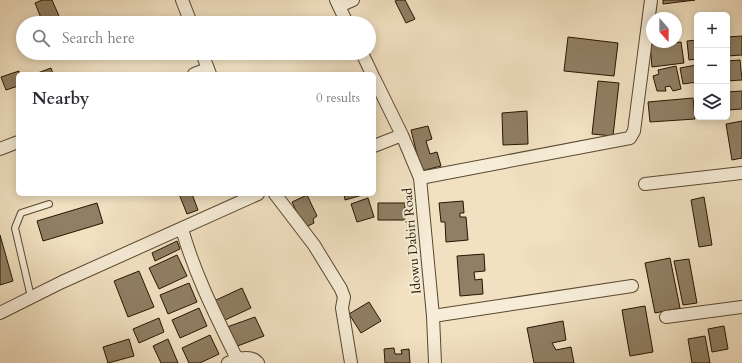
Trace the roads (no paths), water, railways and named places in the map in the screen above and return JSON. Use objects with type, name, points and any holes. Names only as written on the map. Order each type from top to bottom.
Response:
[{"type":"street","points":[[182,0],[188,16]]},
{"type":"street","points":[[344,16],[337,3],[353,0]]},
{"type":"street","points":[[420,178],[630,138],[634,131],[652,0]]},
{"type":"street","points":[[204,60],[208,71]]},
{"type":"street","points":[[365,60],[371,72]]},
{"type":"street","name":"Idowu Dabiri Road","points":[[376,82],[402,135],[420,178],[433,316],[435,363]]},
{"type":"street","points":[[376,145],[402,135]]},
{"type":"street","points":[[0,149],[16,143]]},
{"type":"street","points":[[644,184],[742,173]]},
{"type":"street","points":[[0,313],[62,282],[254,196]]},
{"type":"street","points":[[277,196],[314,245],[341,289],[344,297],[342,308],[351,363]]},
{"type":"street","points":[[182,229],[189,254],[233,361],[248,358],[256,360],[258,363]]},
{"type":"street","points":[[433,316],[632,286]]},
{"type":"street","points":[[666,317],[742,308]]},
{"type":"lane","points":[[32,297],[16,228],[21,213],[49,204]]}]
